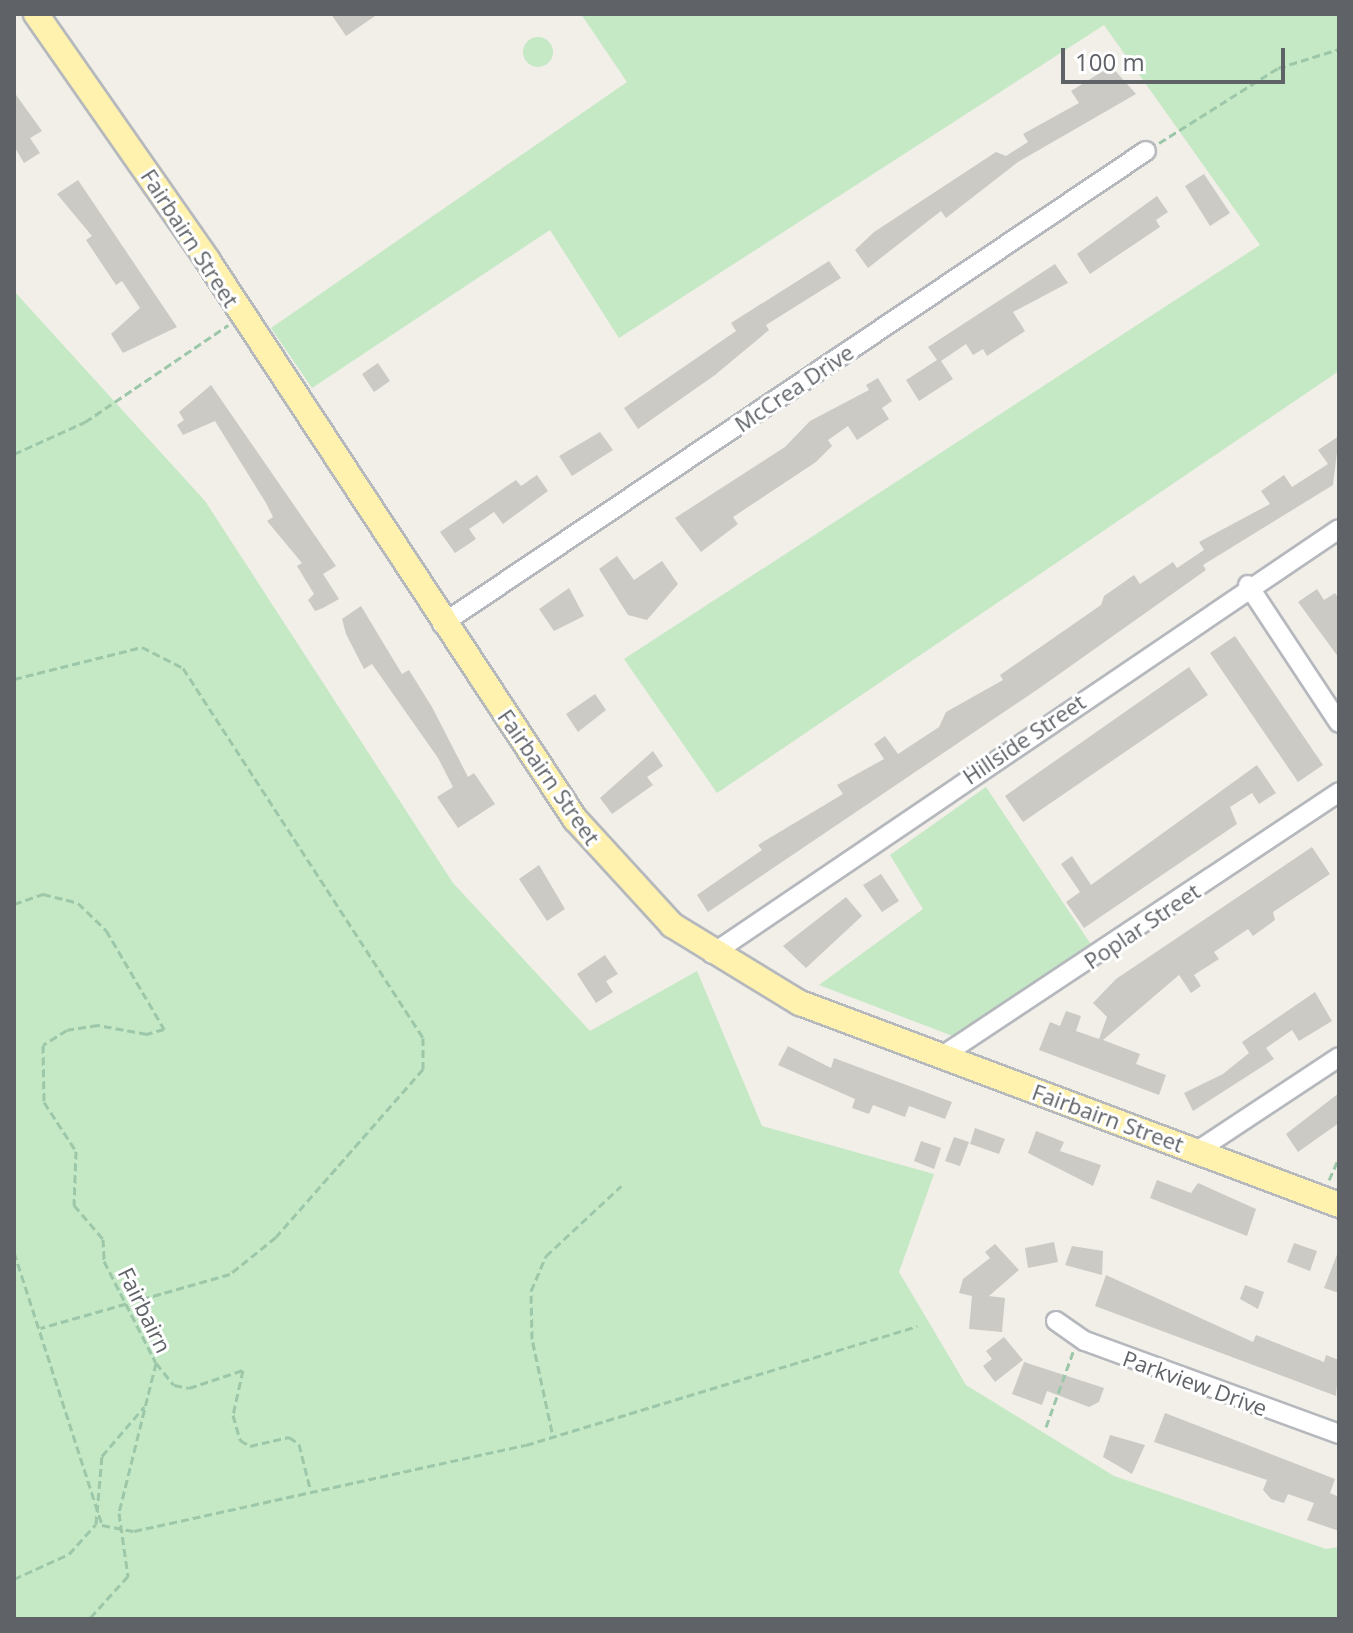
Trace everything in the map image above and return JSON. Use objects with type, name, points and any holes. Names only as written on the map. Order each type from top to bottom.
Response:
[{"type":"main road","name":"Fairbairn Street","points":[[36,14],[241,316],[442,624],[575,819],[627,881],[712,954],[800,1003],[1197,1151],[1336,1195]]},
{"type":"street","name":"McCrea Drive","points":[[442,624],[1146,151]]},
{"type":"street","name":"Hillside Street","points":[[712,954],[1248,585],[1339,529]]},
{"type":"street","points":[[1248,585],[1339,723]]},
{"type":"street","name":"Poplar Street","points":[[942,1056],[1339,792]]},
{"type":"street","points":[[1197,1151],[1339,1057]]},
{"type":"street","name":"Parkview Drive","points":[[1056,1321],[1078,1337],[1339,1434]]},
{"type":"path","points":[[1146,151],[1278,68],[1339,49]]},
{"type":"path","points":[[14,454],[85,422],[241,316]]},
{"type":"path","points":[[14,679],[142,647],[183,668],[423,1038],[423,1069],[276,1237],[230,1274],[41,1328]]},
{"type":"path","name":"Fairbairn","points":[[14,904],[43,894],[78,903],[106,930],[164,1029],[147,1034],[98,1025],[67,1030],[43,1045],[44,1102],[76,1151],[74,1205],[103,1239],[104,1261],[156,1363],[119,1513],[128,1576],[89,1619]]},
{"type":"path","points":[[1336,1195],[1339,1158]]},
{"type":"path","points":[[552,1434],[532,1339],[531,1291],[546,1256],[621,1186]]},
{"type":"path","points":[[14,1252],[100,1519],[123,1530],[552,1434],[917,1326]]},
{"type":"path","points":[[1046,1427],[1078,1337]]},
{"type":"path","points":[[156,1363],[174,1385],[189,1388],[243,1370],[233,1415],[240,1440],[250,1446],[289,1437],[299,1444],[310,1488]]},
{"type":"path","points":[[14,1579],[69,1554],[100,1519],[102,1456],[147,1403]]},
{"type":"green space","points":[[581,14],[1339,14],[1339,371],[717,793],[624,659],[1260,245],[1104,25],[619,338],[550,230],[312,388],[271,328],[627,82]]},
{"type":"green space","points":[[538,37],[544,38],[552,46],[552,58],[544,66],[538,67],[532,66],[524,58],[523,52],[524,46],[532,38]]},
{"type":"green space","points":[[14,291],[205,501],[453,883],[590,1031],[697,971],[762,1126],[934,1174],[899,1272],[966,1385],[1114,1476],[1326,1549],[1339,1547],[1339,1619],[14,1619]]},
{"type":"green space","points":[[986,787],[1092,946],[958,1038],[819,985],[923,909],[890,855]]},
{"type":"building","points":[[331,14],[378,14],[346,36]]},
{"type":"building","points":[[1111,66],[1136,94],[1018,162],[946,218],[941,211],[868,268],[855,250],[874,232],[996,152],[1006,156],[1028,142],[1023,134],[1079,103],[1071,91]]},
{"type":"building","points":[[14,92],[42,131],[30,138],[40,153],[24,163],[14,146]]},
{"type":"building","points":[[1204,174],[1230,213],[1210,226],[1185,186]]},
{"type":"building","points":[[78,180],[177,327],[123,353],[111,334],[140,308],[122,281],[116,285],[86,240],[92,236],[57,194]]},
{"type":"building","points":[[1157,196],[1168,212],[1156,220],[1160,227],[1090,274],[1077,254]]},
{"type":"building","points":[[829,261],[841,278],[766,325],[769,330],[715,375],[638,429],[624,408],[736,331],[731,323]]},
{"type":"building","points":[[1055,264],[1068,283],[1013,312],[1025,331],[987,356],[983,349],[973,355],[966,344],[941,361],[953,379],[919,401],[906,380],[937,360],[928,347]]},
{"type":"building","points":[[378,363],[390,381],[374,392],[362,374]]},
{"type":"building","points":[[878,378],[892,401],[882,408],[889,419],[857,440],[848,426],[828,440],[832,446],[816,462],[733,517],[738,524],[701,552],[675,518],[785,447],[810,421],[869,390],[866,385]]},
{"type":"building","points":[[211,385],[336,566],[323,574],[339,599],[323,608],[315,611],[308,600],[314,594],[297,566],[302,563],[267,521],[273,517],[266,503],[215,421],[183,435],[177,425],[184,420],[179,412]]},
{"type":"building","points":[[600,432],[613,450],[572,476],[559,456]]},
{"type":"building","points":[[1339,436],[1333,485],[1203,565],[1206,570],[1041,687],[708,912],[697,895],[762,850],[758,845],[843,794],[837,785],[884,759],[874,744],[885,736],[898,754],[939,727],[946,712],[1003,680],[1000,675],[1101,605],[1104,596],[1134,575],[1140,584],[1173,562],[1177,568],[1204,550],[1199,542],[1270,504],[1261,491],[1284,475],[1292,487],[1328,464],[1318,450]]},
{"type":"building","points":[[537,475],[548,491],[503,524],[494,512],[469,529],[476,539],[455,553],[440,532],[516,480],[521,486]]},
{"type":"building","points":[[617,556],[634,580],[662,561],[678,584],[647,620],[628,615],[599,569]]},
{"type":"building","points":[[569,588],[584,616],[554,631],[539,609]]},
{"type":"building","points":[[1317,589],[1324,600],[1335,593],[1339,599],[1339,658],[1298,602]]},
{"type":"building","points":[[361,606],[402,674],[409,670],[468,777],[474,773],[495,804],[458,828],[437,797],[453,787],[438,758],[372,664],[364,669],[346,634],[342,619]]},
{"type":"building","points":[[1235,636],[1323,765],[1298,782],[1210,653]]},
{"type":"building","points":[[1189,667],[1208,695],[1023,822],[1005,796]]},
{"type":"building","points":[[595,694],[606,710],[578,732],[566,714]]},
{"type":"building","points":[[653,751],[663,766],[647,777],[653,785],[612,814],[600,798]]},
{"type":"building","points":[[1257,765],[1276,793],[1259,804],[1252,793],[1230,807],[1237,824],[1084,928],[1066,902],[1080,892],[1061,864],[1072,856],[1091,885]]},
{"type":"building","points":[[1312,847],[1330,874],[1273,912],[1275,920],[1253,936],[1248,929],[1214,952],[1219,959],[1194,975],[1201,986],[1191,993],[1179,975],[1103,1040],[1140,1054],[1136,1064],[1166,1075],[1159,1095],[1039,1050],[1050,1022],[1060,1026],[1066,1011],[1081,1016],[1076,1031],[1099,1039],[1107,1017],[1093,1003],[1116,979]]},
{"type":"building","points":[[539,865],[565,909],[547,921],[519,879]]},
{"type":"building","points":[[881,874],[899,901],[882,912],[863,885]]},
{"type":"building","points":[[846,897],[862,916],[806,968],[783,946]]},
{"type":"building","points":[[605,955],[618,974],[606,981],[613,992],[596,1003],[577,974]]},
{"type":"building","points":[[1315,992],[1332,1021],[1299,1041],[1292,1030],[1266,1048],[1274,1059],[1193,1111],[1184,1093],[1223,1074],[1249,1053],[1242,1042]]},
{"type":"building","points":[[788,1046],[831,1068],[834,1058],[952,1102],[945,1119],[909,1106],[905,1117],[873,1105],[869,1114],[852,1108],[855,1099],[778,1065]]},
{"type":"building","points":[[1339,1093],[1339,1123],[1298,1152],[1286,1134]]},
{"type":"building","points":[[975,1128],[1005,1139],[999,1154],[970,1144]]},
{"type":"building","points":[[1036,1131],[1064,1142],[1060,1151],[1101,1165],[1093,1186],[1028,1153]]},
{"type":"building","points":[[954,1137],[969,1142],[960,1166],[945,1161]]},
{"type":"building","points":[[921,1141],[941,1148],[934,1169],[914,1161]]},
{"type":"building","points":[[1157,1180],[1191,1193],[1198,1183],[1256,1209],[1247,1236],[1150,1198]]},
{"type":"building","points":[[1054,1242],[1058,1262],[1028,1268],[1025,1248]]},
{"type":"building","points":[[1294,1243],[1317,1251],[1310,1271],[1287,1262]]},
{"type":"building","points":[[995,1244],[1019,1270],[989,1296],[1005,1298],[1002,1332],[969,1329],[972,1296],[959,1293],[963,1279],[990,1258],[985,1252]]},
{"type":"building","points":[[1072,1246],[1103,1251],[1102,1275],[1065,1265]]},
{"type":"building","points":[[1339,1252],[1339,1293],[1324,1288]]},
{"type":"building","points":[[1106,1275],[1253,1342],[1256,1335],[1324,1362],[1326,1355],[1339,1360],[1336,1396],[1095,1306]]},
{"type":"building","points":[[1245,1285],[1264,1292],[1258,1309],[1240,1299]]},
{"type":"building","points":[[1004,1337],[1023,1360],[995,1382],[983,1366],[992,1359],[986,1351]]},
{"type":"building","points":[[1024,1362],[1104,1388],[1099,1402],[1089,1407],[1047,1391],[1042,1405],[1012,1394]]},
{"type":"building","points":[[1165,1413],[1335,1479],[1330,1493],[1339,1497],[1339,1531],[1307,1520],[1314,1503],[1288,1494],[1284,1503],[1271,1499],[1263,1490],[1267,1480],[1154,1442]]},
{"type":"building","points":[[1110,1435],[1145,1445],[1132,1474],[1103,1457]]}]
